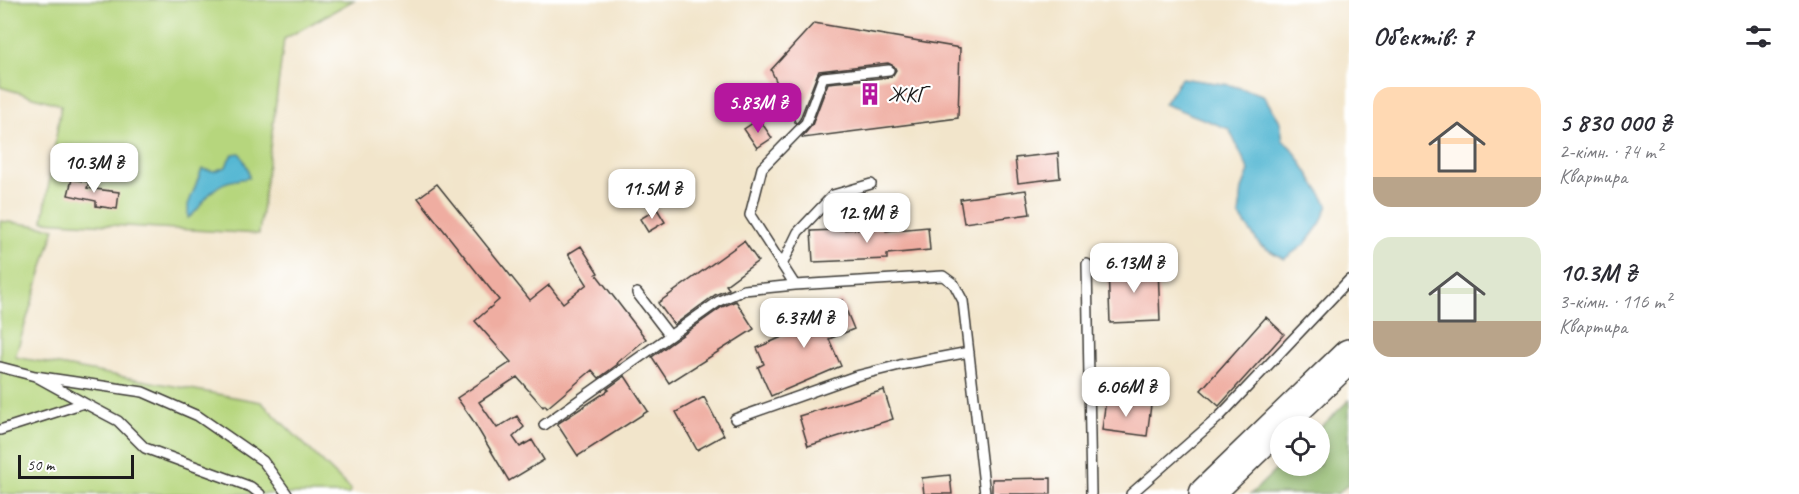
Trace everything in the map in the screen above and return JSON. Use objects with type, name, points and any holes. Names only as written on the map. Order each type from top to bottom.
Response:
[{"type":"highway","points":[[1206,494],[1349,356]]},
{"type":"lane","points":[[795,285],[750,215],[762,168],[806,123],[823,77],[889,70]]},
{"type":"lane","points":[[782,265],[798,232],[833,195],[871,184]]},
{"type":"lane","points":[[1087,264],[1091,494]]},
{"type":"lane","points":[[544,424],[719,301],[744,290],[943,276],[954,284],[963,301],[985,494]]},
{"type":"lane","points":[[1131,494],[1220,416],[1349,280]]},
{"type":"lane","points":[[636,293],[670,336]]},
{"type":"lane","points":[[735,419],[856,376],[969,352]]},
{"type":"lane","points":[[0,367],[35,376],[143,392],[198,416],[262,461],[287,494]]},
{"type":"lane","points":[[35,376],[118,421],[145,448],[251,486],[260,494]]},
{"type":"lane","points":[[0,430],[84,403]]},
{"type":"green space","points":[[0,0],[354,0],[284,39],[259,234],[43,221],[61,105],[0,87]]},
{"type":"green space","points":[[0,221],[55,228],[15,357],[261,402],[351,490],[349,494],[0,494]]},
{"type":"green space","points":[[1349,400],[1349,484],[1337,494],[1251,494],[1270,476],[1330,476],[1330,418]]},
{"type":"water","points":[[1181,78],[1230,85],[1263,95],[1280,121],[1283,140],[1294,151],[1328,205],[1320,224],[1305,244],[1284,259],[1260,245],[1239,215],[1242,189],[1249,171],[1229,129],[1164,104]]},
{"type":"water","points":[[240,153],[248,169],[249,178],[219,186],[188,218],[188,205],[202,169],[214,171],[226,167],[233,154]]},
{"type":"building","name":"ЖКГ","points":[[814,23],[960,48],[958,118],[803,138],[812,125],[828,83],[890,77],[896,70],[888,63],[819,71],[796,124],[771,70]]},
{"type":"building","points":[[759,119],[772,138],[757,148],[744,129]]},
{"type":"building","points":[[1058,153],[1060,178],[1018,183],[1015,158]]},
{"type":"building","points":[[72,179],[89,182],[87,188],[119,192],[117,209],[96,206],[96,201],[68,195]]},
{"type":"building","points":[[437,184],[530,300],[549,285],[563,303],[587,284],[568,254],[581,246],[598,273],[596,274],[646,339],[599,378],[592,370],[547,408],[545,405],[543,407],[517,377],[479,402],[497,428],[517,416],[524,427],[513,437],[520,447],[532,440],[544,460],[509,481],[457,398],[511,362],[475,321],[499,300],[418,198]]},
{"type":"building","points":[[1026,190],[1030,214],[964,223],[960,199]]},
{"type":"building","points":[[657,209],[665,222],[648,232],[640,219]]},
{"type":"building","points":[[928,227],[930,250],[887,254],[887,259],[813,262],[811,231],[886,228],[886,231]]},
{"type":"building","points":[[744,241],[758,261],[726,285],[729,289],[715,295],[674,325],[658,303]]},
{"type":"building","points":[[1158,266],[1160,321],[1110,323],[1108,268]]},
{"type":"building","points":[[842,300],[854,329],[829,339],[841,366],[771,396],[758,367],[764,364],[757,348],[793,332],[789,323]]},
{"type":"building","points":[[736,301],[754,329],[669,383],[652,357],[722,307]]},
{"type":"building","points":[[1266,317],[1284,334],[1219,406],[1201,390]]},
{"type":"building","points":[[625,376],[648,411],[578,456],[557,424],[609,390],[607,389]]},
{"type":"building","points":[[884,390],[893,419],[808,446],[799,416]]},
{"type":"building","points":[[704,397],[724,435],[697,450],[676,412]]},
{"type":"building","points":[[1106,399],[1151,405],[1147,436],[1102,430]]},
{"type":"building","points":[[950,475],[952,494],[924,494],[922,478]]},
{"type":"building","points":[[1051,478],[1051,494],[992,494],[992,479]]},
{"type":"place","name":"ЖКГ","points":[[870,94]]}]
